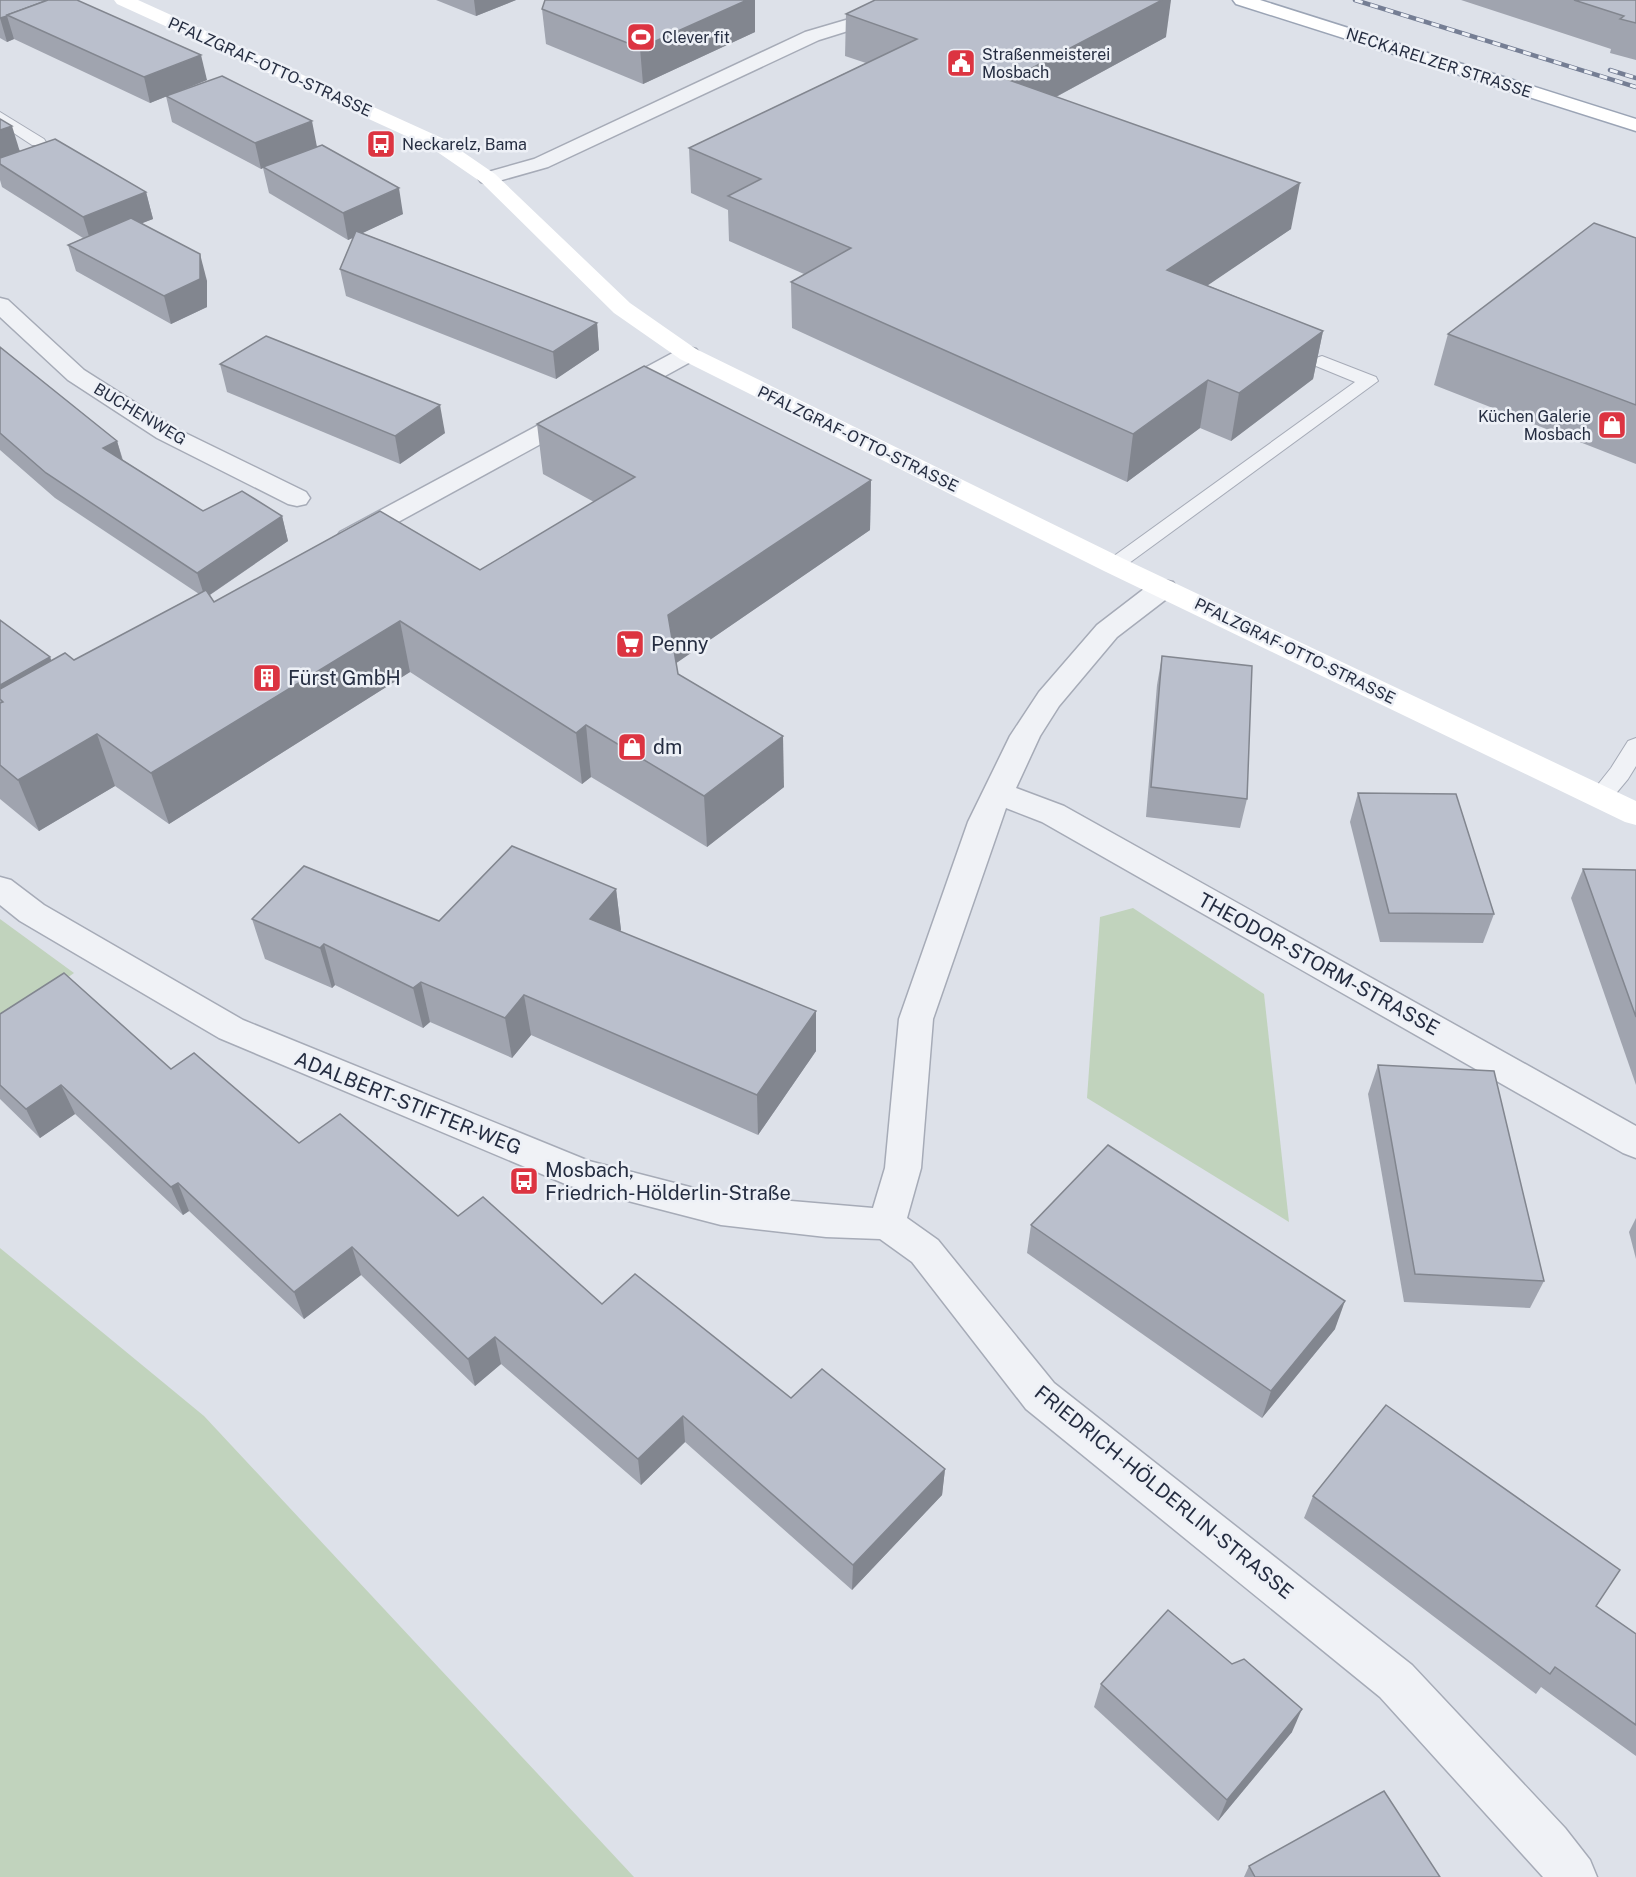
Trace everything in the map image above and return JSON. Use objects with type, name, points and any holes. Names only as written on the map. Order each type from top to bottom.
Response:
[{"type":"street","name":"PFALZGRAF-OTTO-STRASSE","points":[[123,0],[436,143],[488,178],[622,308],[688,354],[1114,565],[1636,814]]},
{"type":"street","name":"NECKARELZER STRASSE","points":[[1242,0],[1636,125]]},
{"type":"street","points":[[488,178],[541,163],[812,36],[903,8]]},
{"type":"street","name":"BUCHENWEG","points":[[0,305],[76,375],[166,433],[297,498]]},
{"type":"street","points":[[331,548],[688,354]]},
{"type":"street","points":[[887,1224],[903,1168],[916,1019],[984,822],[1025,736],[1049,699],[1107,631],[1163,588]]},
{"type":"street","name":"THEODOR-STORM-STRASSE","points":[[999,793],[1062,819],[1636,1143]]},
{"type":"street","name":"ADALBERT-STIFTER-WEG","points":[[0,888],[32,913],[231,1029],[583,1175],[722,1210],[826,1221],[887,1224]]},
{"type":"street","name":"FRIEDRICH-HÖLDERLIN-STRASSE","points":[[887,1224],[925,1251],[1040,1396],[1396,1681],[1548,1845],[1573,1877]]},
{"type":"lane","points":[[0,117],[38,142]]},
{"type":"lane","points":[[1114,565],[1369,381],[1322,362]]},
{"type":"lane","points":[[1600,797],[1620,773],[1636,746]]},
{"type":"green space","points":[[1133,908],[1264,994],[1289,1222],[1087,1098],[1100,917]]},
{"type":"green space","points":[[0,919],[74,973],[0,1026]]},
{"type":"green space","points":[[0,1248],[204,1416],[634,1877],[0,1877]]},
{"type":"building","points":[[0,0],[48,0],[0,18]]},
{"type":"building","points":[[48,0],[77,0],[201,55],[144,77],[7,15]]},
{"type":"building","points":[[545,0],[747,0],[640,48],[542,9]]},
{"type":"building","points":[[875,0],[1162,0],[1009,80],[1300,183],[1167,270],[1323,331],[1239,393],[1208,380],[1133,434],[791,282],[851,248],[728,196],[761,179],[689,148],[917,39],[846,14]]},
{"type":"building","points":[[1574,0],[1636,0],[1636,23],[1620,19],[1624,16]]},
{"type":"building","points":[[222,76],[312,121],[255,143],[166,96]]},
{"type":"building","points":[[0,119],[12,126],[0,130]]},
{"type":"building","points":[[55,139],[146,192],[83,217],[0,164],[0,158]]},
{"type":"building","points":[[322,145],[399,188],[343,213],[263,167]]},
{"type":"building","points":[[131,218],[200,254],[200,279],[164,296],[68,245]]},
{"type":"building","points":[[1594,223],[1636,238],[1636,405],[1448,334]]},
{"type":"building","points":[[356,231],[597,323],[553,352],[340,269]]},
{"type":"building","points":[[266,336],[440,405],[395,436],[220,364]]},
{"type":"building","points":[[0,347],[117,441],[103,448],[203,511],[242,491],[282,516],[197,573],[46,473],[0,433]]},
{"type":"building","points":[[644,366],[871,480],[668,615],[678,674],[783,736],[704,796],[586,725],[576,733],[400,621],[151,773],[97,734],[18,780],[0,765],[0,703],[3,702],[0,699],[0,689],[65,653],[74,660],[206,590],[214,602],[380,511],[480,570],[635,477],[537,424]]},
{"type":"building","points":[[0,620],[50,657],[0,685]]},
{"type":"building","points":[[1162,656],[1252,666],[1247,799],[1151,787]]},
{"type":"building","points":[[1358,793],[1456,794],[1494,914],[1389,913]]},
{"type":"building","points":[[512,846],[616,889],[590,919],[816,1011],[757,1095],[524,995],[505,1018],[421,982],[413,988],[324,944],[320,948],[252,919],[304,866],[439,921]]},
{"type":"building","points":[[1583,869],[1636,870],[1636,1017]]},
{"type":"building","points":[[64,973],[171,1069],[194,1053],[299,1143],[340,1114],[458,1216],[483,1197],[602,1304],[635,1274],[791,1398],[822,1369],[945,1469],[853,1565],[683,1416],[638,1459],[495,1337],[468,1359],[352,1247],[294,1292],[178,1183],[171,1187],[61,1085],[26,1109],[0,1085],[0,1014]]},
{"type":"building","points":[[1378,1065],[1494,1071],[1544,1281],[1415,1274]]},
{"type":"building","points":[[1108,1145],[1345,1301],[1271,1391],[1031,1225]]},
{"type":"building","points":[[1386,1405],[1620,1570],[1596,1606],[1636,1634],[1636,1725],[1555,1667],[1550,1674],[1313,1496]]},
{"type":"building","points":[[1168,1610],[1232,1664],[1244,1659],[1302,1709],[1227,1800],[1101,1684]]},
{"type":"building","points":[[1384,1791],[1440,1877],[1255,1877],[1249,1866]]},
{"type":"railway","points":[[1355,0],[1636,87]]},
{"type":"railway","points":[[1610,70],[1636,78]]},
{"type":"place","name":"Clever fit","points":[[641,37]]},
{"type":"place","name":"Straßenmeisterei Mosbach","points":[[961,63]]},
{"type":"place","name":"Neckarelz, Bama","points":[[381,144]]},
{"type":"place","name":"Küchen Galerie Mosbach","points":[[1612,425]]},
{"type":"place","name":"Penny","points":[[630,644]]},
{"type":"place","name":"Fürst GmbH","points":[[267,678]]},
{"type":"place","name":"dm","points":[[632,747]]},
{"type":"place","name":"Mosbach, Friedrich-Hölderlin-Straße","points":[[524,1181]]}]
